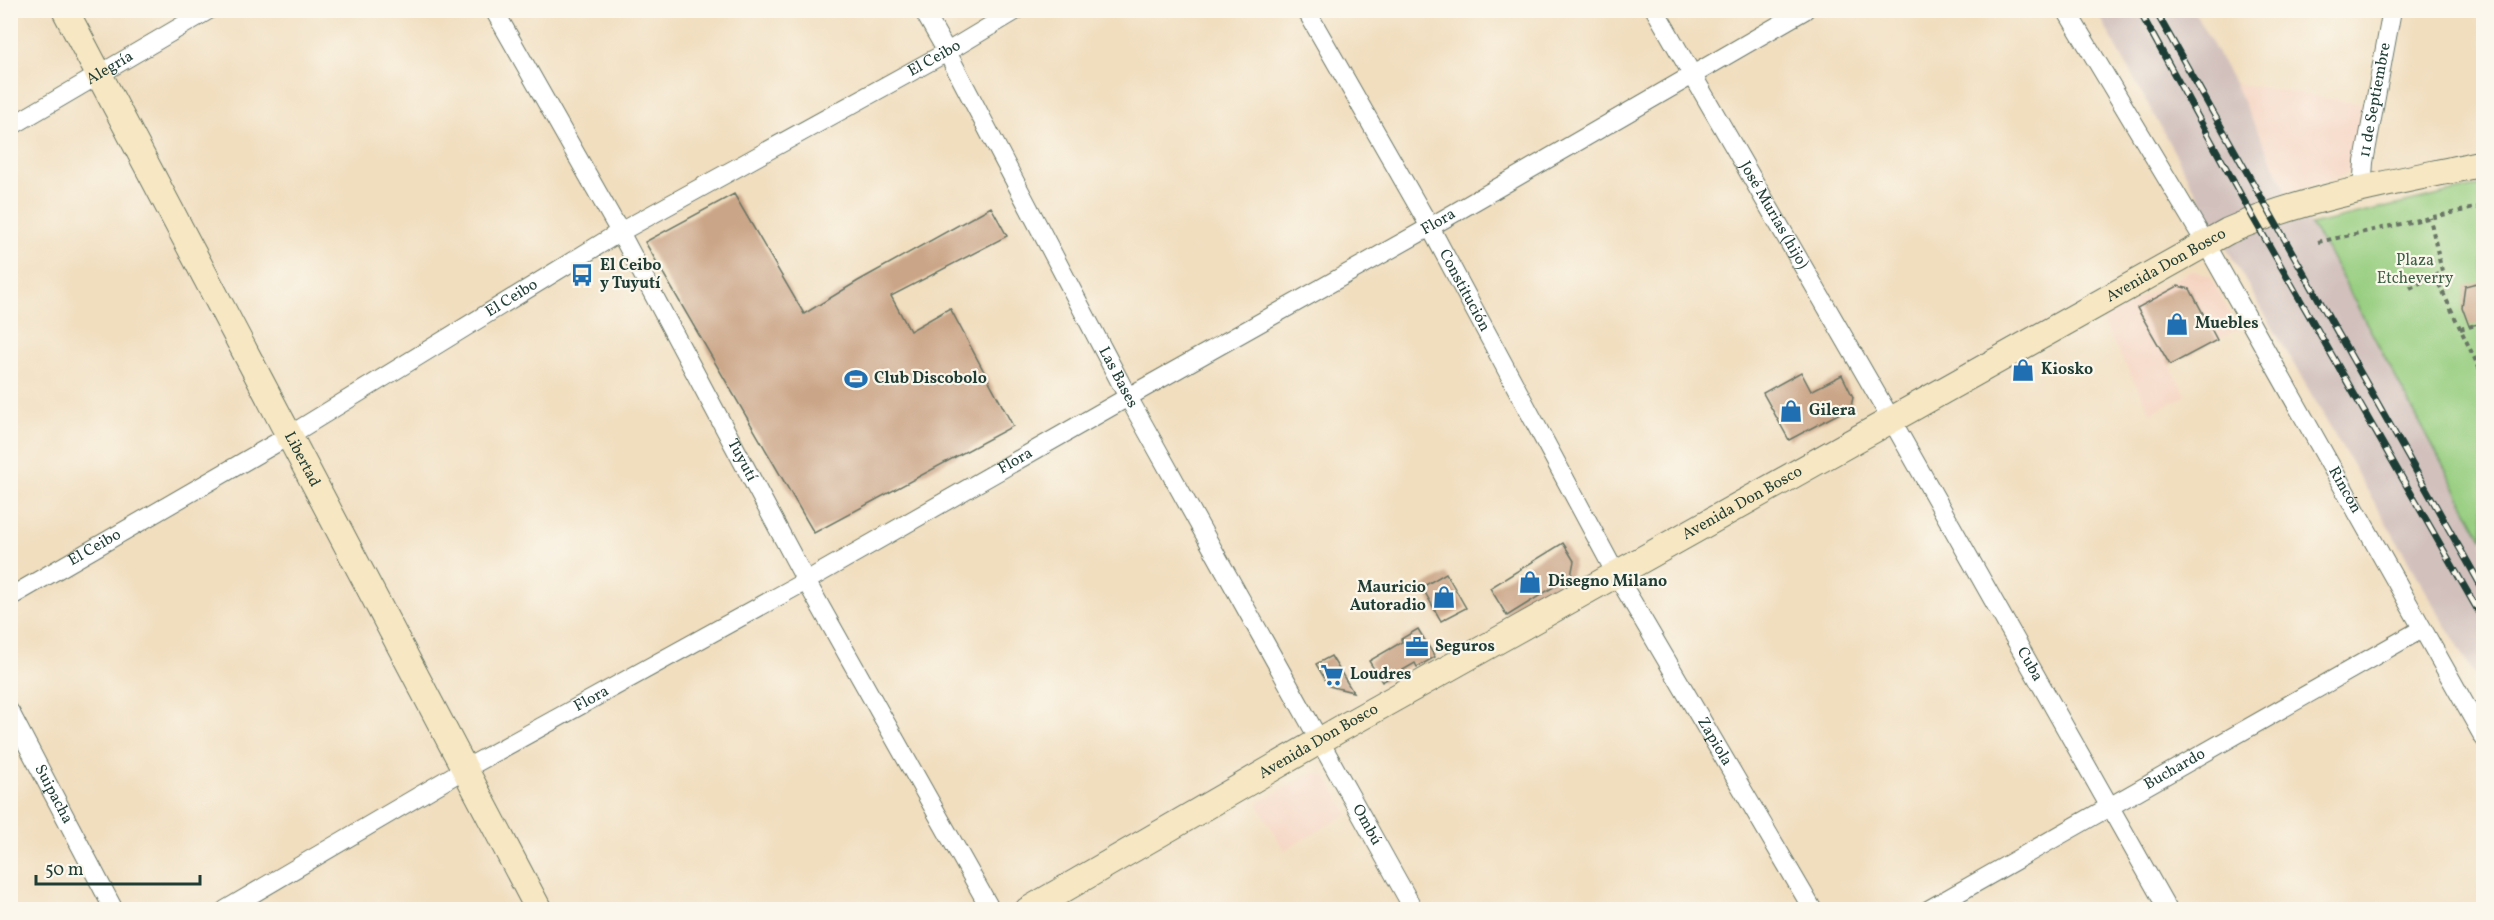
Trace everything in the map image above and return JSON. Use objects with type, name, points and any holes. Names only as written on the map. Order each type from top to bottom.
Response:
[{"type":"main road","name":"Libertad","points":[[64,10],[539,909]]},
{"type":"main road","name":"Avenida Don Bosco","points":[[1028,909],[1320,740],[2205,242],[2270,214],[2484,163]]},
{"type":"street","name":"Alegría","points":[[10,127],[209,10]]},
{"type":"street","name":"Tuyutí","points":[[494,10],[620,232],[806,581],[992,909]]},
{"type":"street","name":"Las Bases","points":[[923,10],[1128,397],[1320,740]]},
{"type":"street","name":"El Ceibo","points":[[10,597],[290,435],[620,232],[947,52],[1017,10]]},
{"type":"street","name":"Constitución","points":[[1306,10],[1430,227],[1616,574]]},
{"type":"street","name":"José Murias (hijo)","points":[[1655,10],[1891,419]]},
{"type":"street","name":"Flora","points":[[225,909],[464,770],[806,581],[1430,227],[1805,10]]},
{"type":"street","name":"Rincón","points":[[2066,10],[2205,242],[2484,738]]},
{"type":"street","name":"11 de Septiembre","points":[[2362,191],[2364,162],[2392,10]]},
{"type":"street","name":"Cuba","points":[[1891,419],[2168,909]]},
{"type":"street","name":"Zapiola","points":[[1616,574],[1813,909]]},
{"type":"street","name":"Buchardo","points":[[1928,909],[2422,629]]},
{"type":"street","name":"Suipacha","points":[[10,712],[114,909]]},
{"type":"street","name":"Ombú","points":[[1320,740],[1414,909]]},
{"type":"path","points":[[2318,242],[2484,206]]},
{"type":"path","points":[[2410,288],[2442,272],[2430,218]]},
{"type":"path","points":[[2435,276],[2481,367],[2484,378]]},
{"type":"path","points":[[2460,329],[2484,323]]},
{"type":"shaded area","points":[[2097,11],[2194,11],[2234,83],[2287,192],[2326,248],[2483,540],[2483,689],[2235,263]]},
{"type":"shaded area","points":[[2234,83],[2368,105],[2357,161],[2351,170],[2341,177],[2287,192]]},
{"type":"shaded area","points":[[2195,271],[2210,276],[2238,329],[2170,365],[2186,395],[2151,413],[2101,319],[2189,272]]},
{"type":"shaded area","points":[[1317,773],[1324,775],[1328,780],[1348,814],[1284,850],[1257,803]]},
{"type":"green space","name":"Plaza Etcheverry","points":[[2483,185],[2483,540],[2326,248],[2310,225]]},
{"type":"building","name":"Club Discobolo","points":[[734,194],[804,314],[858,281],[991,207],[1007,236],[891,296],[910,331],[950,308],[1013,426],[814,533],[645,242]]},
{"type":"building","points":[[2484,281],[2484,323],[2469,326],[2462,307],[2465,286]]},
{"type":"building","name":"Muebles","points":[[2178,286],[2190,289],[2217,340],[2170,365],[2137,308]]},
{"type":"building","points":[[1801,372],[1811,391],[1842,375],[1853,397],[1851,407],[1789,440],[1763,393]]},
{"type":"building","name":"Disegno Milano","points":[[1563,543],[1574,561],[1571,576],[1507,616],[1490,588]]},
{"type":"building","name":"Mauricio Autoradio","points":[[1446,573],[1466,608],[1441,621],[1422,587]]},
{"type":"building","points":[[1418,629],[1435,657],[1417,667],[1415,663],[1382,682],[1369,661],[1402,642],[1401,639]]},
{"type":"building","name":"Loudres","points":[[1331,656],[1353,692],[1329,686],[1316,664]]},
{"type":"railway","points":[[2139,10],[2254,219],[2484,621]]},
{"type":"railway","points":[[2155,10],[2484,591]]},
{"type":"place","name":"El Ceibo y Tuyutí","points":[[582,275]]},
{"type":"place","name":"Muebles","points":[[2177,324]]},
{"type":"place","name":"Kiosko","points":[[2023,370]]},
{"type":"place","name":"Club Discobolo","points":[[856,379]]},
{"type":"place","name":"Gilera","points":[[1791,411]]},
{"type":"place","name":"Disegno Milano","points":[[1530,582]]},
{"type":"place","name":"Mauricio Autoradio","points":[[1444,597]]},
{"type":"place","name":"Seguros","points":[[1417,647]]},
{"type":"place","name":"Loudres","points":[[1332,675]]}]
